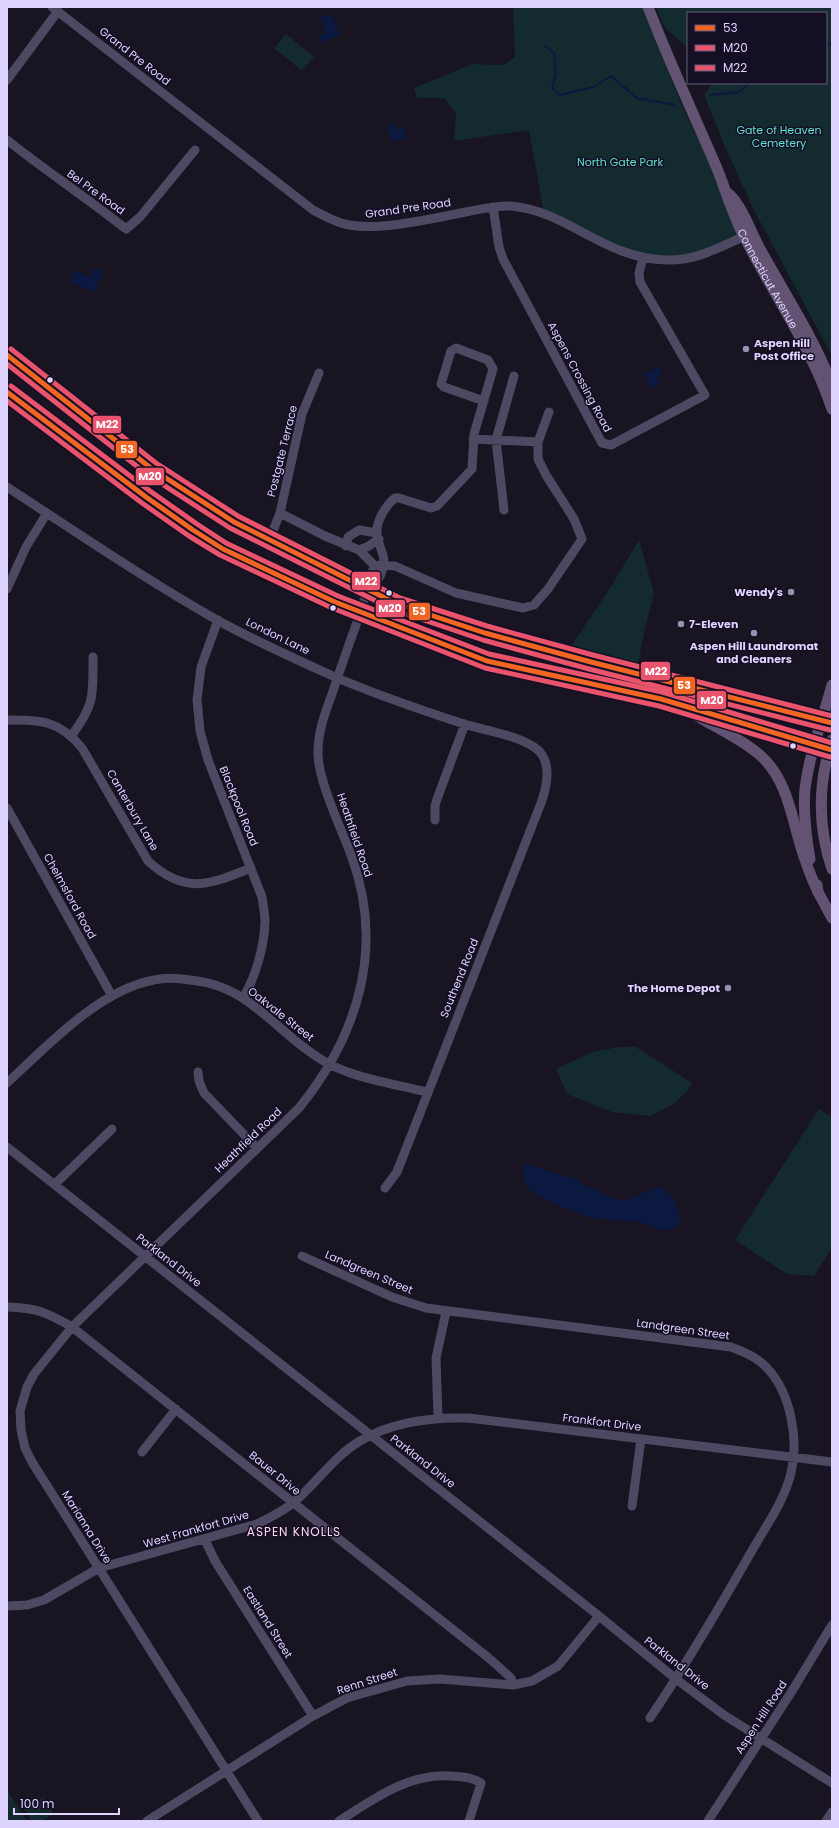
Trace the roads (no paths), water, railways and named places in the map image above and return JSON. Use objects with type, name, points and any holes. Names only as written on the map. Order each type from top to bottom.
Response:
[{"type":"main road","name":"Connecticut Avenue","points":[[648,7],[674,72],[726,191],[731,210],[810,336],[832,385]]},
{"type":"main road","name":"Connecticut Avenue","points":[[748,235],[815,368],[832,409]]},
{"type":"main road","points":[[7,355],[152,469],[234,522],[269,541],[397,604],[485,633],[599,664],[827,722]]},
{"type":"main road","points":[[7,392],[146,497],[223,549],[360,613],[487,660],[676,704],[815,745],[831,746],[822,781],[820,802],[821,824],[832,868]]},
{"type":"main road","points":[[818,892],[808,842],[805,802],[808,775],[815,745],[827,722],[832,685]]},
{"type":"main road","points":[[676,704],[745,745],[761,756],[775,772],[783,789],[808,869],[832,918]]},
{"type":"street","points":[[7,80],[55,9]]},
{"type":"street","name":"Grand Pre Road","points":[[55,9],[313,210],[333,221],[366,227],[493,207],[510,206],[538,212],[611,248],[643,258],[668,260],[700,256],[748,235]]},
{"type":"street","name":"Bel Pre Road","points":[[7,140],[49,173],[89,199],[126,229],[140,217],[195,150]]},
{"type":"street","name":"Aspens Crossing Road","points":[[493,207],[499,247],[503,259],[602,442],[606,445],[611,445],[705,394],[640,282],[639,273],[643,258]]},
{"type":"street","points":[[484,401],[444,387],[440,384],[451,351],[456,348],[488,360],[492,365],[490,381],[473,439],[472,469],[445,499],[436,506],[431,508],[395,498],[390,502],[378,525],[378,536],[386,564],[376,585],[368,590],[367,581],[375,566],[386,564],[395,566],[446,589],[479,600],[523,608],[534,605],[555,580],[582,539],[574,519],[546,475],[538,459],[538,442],[549,412]]},
{"type":"street","name":"Postgate Terrace","points":[[269,541],[280,513],[298,429],[319,373]]},
{"type":"street","points":[[504,510],[496,440],[514,376]]},
{"type":"street","points":[[473,439],[538,442]]},
{"type":"street","name":"London Lane","points":[[7,487],[151,580],[218,620],[275,650],[337,678],[465,724],[524,741],[539,751],[545,761],[547,773]]},
{"type":"street","points":[[7,589],[26,547],[47,513]]},
{"type":"street","name":"Postgate Terrace","points":[[280,513],[346,546],[359,550],[375,566]]},
{"type":"street","points":[[346,546],[348,537],[359,530],[378,536]]},
{"type":"street","points":[[359,550],[367,547],[378,536]]},
{"type":"street","name":"Heathfield Road","points":[[145,1256],[299,1108],[318,1084],[330,1065],[348,1029],[360,987],[366,941],[364,904],[354,863],[320,772],[317,753],[319,731],[368,590]]},
{"type":"street","name":"Blackpool Road","points":[[218,620],[201,667],[197,700],[200,731],[208,760],[262,897],[265,920],[263,942],[251,985],[243,998]]},
{"type":"street","points":[[72,735],[85,717],[91,704],[93,689],[93,657]]},
{"type":"street","name":"Canterbury Lane","points":[[7,720],[39,720],[58,726],[72,735],[82,748],[148,861],[161,873],[185,883],[210,883],[251,868]]},
{"type":"street","points":[[435,820],[437,799],[465,724]]},
{"type":"street","name":"Southend Road","points":[[385,1188],[397,1172],[541,803],[545,791],[547,773]]},
{"type":"street","name":"Chelmsford Road","points":[[7,808],[112,996]]},
{"type":"street","name":"Oakvale Street","points":[[7,1083],[58,1036],[112,996],[143,982],[173,978],[205,982],[219,986],[243,998],[314,1056],[330,1065],[347,1072],[427,1092]]},
{"type":"street","points":[[198,1072],[199,1081],[204,1093],[257,1148]]},
{"type":"street","points":[[55,1184],[112,1129]]},
{"type":"street","name":"Parkland Drive","points":[[7,1147],[599,1616],[676,1679],[724,1715],[832,1783]]},
{"type":"street","name":"Marianna Drive","points":[[145,1256],[72,1327],[34,1374],[26,1388],[20,1411],[21,1430],[25,1448],[32,1462],[258,1821]]},
{"type":"street","name":"Landgreen Street","points":[[302,1256],[392,1297],[426,1308],[446,1312],[714,1344],[731,1347],[750,1354],[767,1367],[781,1386],[790,1413],[794,1456],[791,1475],[779,1503],[676,1679],[650,1718]]},
{"type":"street","name":"Bauer Drive","points":[[7,1307],[31,1308],[47,1312],[72,1327],[490,1659],[512,1678],[513,1685]]},
{"type":"street","points":[[438,1417],[436,1358],[446,1312]]},
{"type":"street","points":[[142,1452],[176,1409]]},
{"type":"street","name":"Frankfort Drive","points":[[371,1436],[409,1421],[438,1417],[468,1418],[794,1456],[832,1462]]},
{"type":"street","name":"West Frankfort Drive","points":[[7,1606],[27,1605],[44,1600],[99,1568],[205,1540],[256,1524],[293,1503],[345,1453],[360,1441],[371,1436]]},
{"type":"street","points":[[632,1506],[641,1438]]},
{"type":"street","name":"Eastland Street","points":[[205,1540],[215,1561],[313,1716]]},
{"type":"street","name":"Renn Street","points":[[147,1821],[313,1716],[347,1698],[407,1681],[440,1679],[513,1685],[532,1681],[558,1666],[599,1616]]},
{"type":"street","name":"Aspen Hill Road","points":[[708,1821],[832,1625]]},
{"type":"street","points":[[339,1821],[382,1794],[415,1779],[441,1775],[471,1778],[481,1783],[469,1821]]},
{"type":"street","points":[[826,1821],[832,1812]]},
{"type":"water","points":[[331,14],[340,35],[322,43],[319,36],[326,33],[320,18]]},
{"type":"water","points":[[394,123],[395,130],[405,128],[406,139],[391,141],[387,125]]},
{"type":"water","points":[[94,268],[104,272],[94,292],[69,281],[75,270],[89,277]]},
{"type":"water","points":[[659,367],[662,373],[656,378],[661,384],[652,388],[644,374]]},
{"type":"water","points":[[524,1163],[571,1178],[578,1178],[582,1185],[613,1198],[623,1200],[633,1198],[652,1189],[662,1187],[675,1202],[678,1210],[679,1223],[675,1228],[665,1230],[631,1221],[594,1218],[575,1212],[546,1200],[531,1191],[525,1184]]},
{"type":"waterway","points":[[827,45],[832,44]]},
{"type":"waterway","points":[[545,46],[554,53],[556,74],[552,88],[560,95],[594,87],[611,76],[637,98],[674,105]]},
{"type":"waterway","points":[[710,95],[738,92],[749,84]]},
{"type":"place","name":"Aspen Hill Post Office","points":[[746,349]]},
{"type":"place","name":"Wendy's","points":[[791,592]]},
{"type":"place","name":"7-Eleven","points":[[681,624]]},
{"type":"place","name":"Aspen Hill Laundromat and Cleaners","points":[[754,633]]},
{"type":"place","name":"The Home Depot","points":[[728,988]]},
{"type":"district","name":"ASPEN KNOLLS","points":[[294,1532]]},
{"type":"park label","name":"Gate of Heaven Cemetery","points":[[779,136]]},
{"type":"park label","name":"North Gate Park","points":[[620,162]]}]
